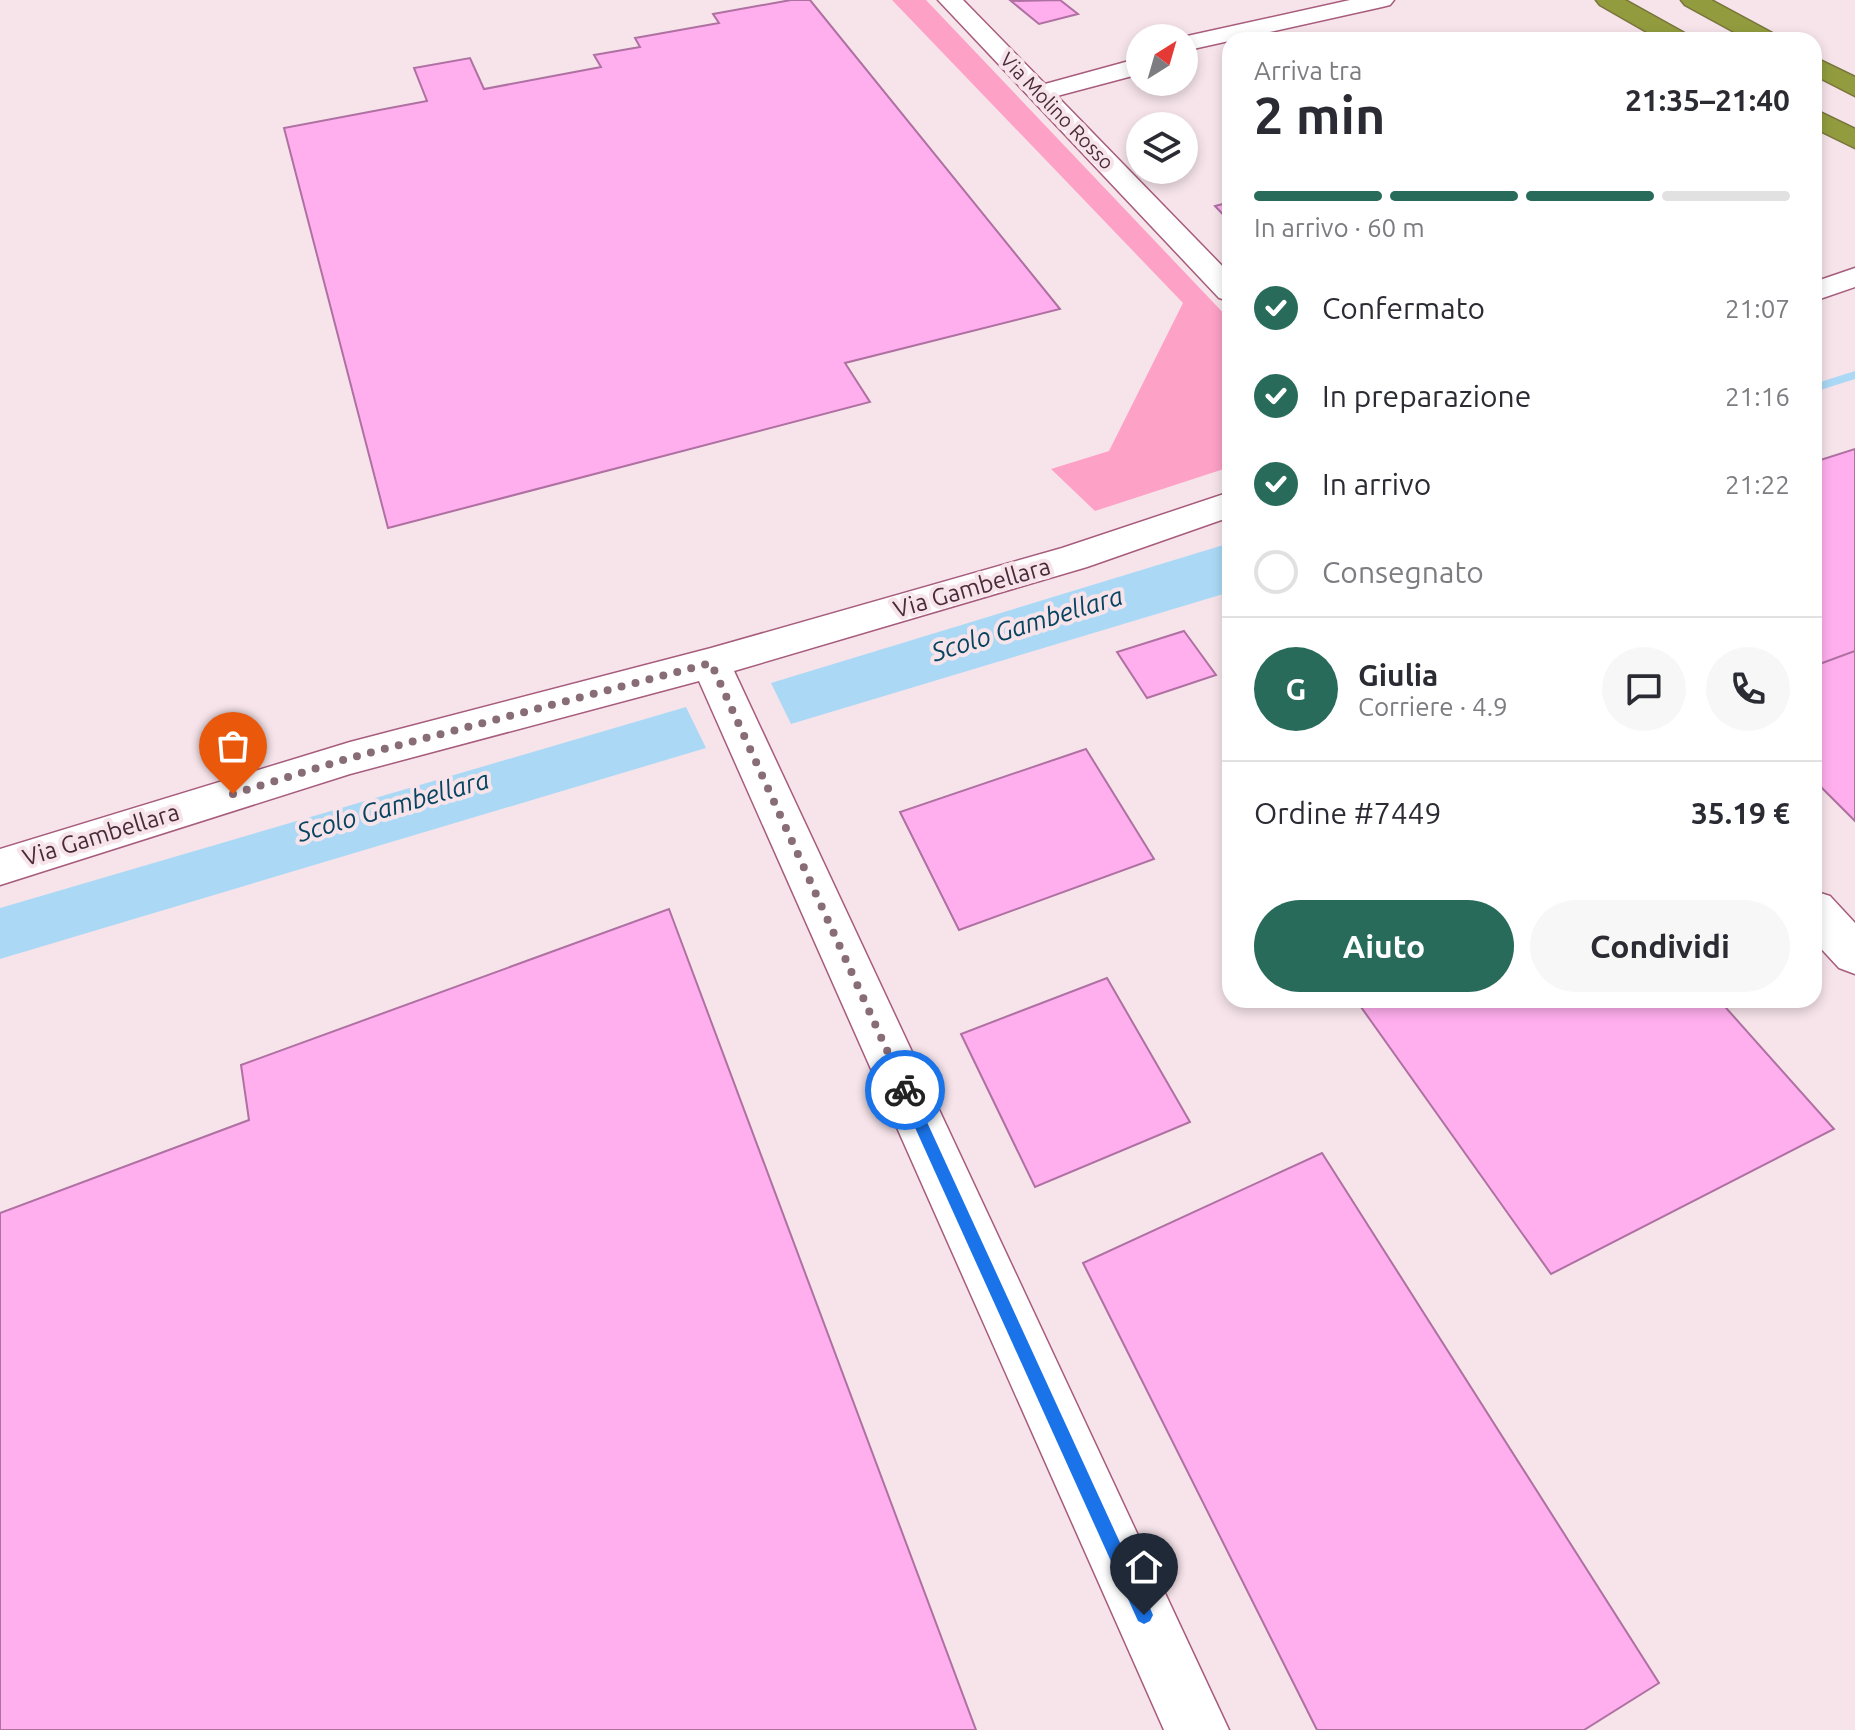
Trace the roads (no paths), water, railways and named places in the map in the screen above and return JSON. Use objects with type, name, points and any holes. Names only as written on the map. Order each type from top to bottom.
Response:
[{"type":"highway","points":[[1608,0],[1665,32]]},
{"type":"highway","points":[[1693,0],[1752,32]]},
{"type":"highway","points":[[1822,69],[1855,88]]},
{"type":"highway","points":[[1822,121],[1855,140]]},
{"type":"street","name":"Via Molino Rosso","points":[[950,0],[1222,284]]},
{"type":"street","points":[[1238,32],[1382,0]]},
{"type":"street","points":[[1198,41],[1222,36]]},
{"type":"street","points":[[1040,93],[1126,70]]},
{"type":"street","points":[[1822,289],[1855,277]]},
{"type":"street","name":"Via Gambellara","points":[[0,867],[350,758],[711,663],[1074,558],[1222,507]]},
{"type":"street","points":[[711,663],[1197,1730]]},
{"type":"street","points":[[1822,919],[1855,954]]},
{"type":"water","points":[[1222,545],[1222,594],[791,724],[771,683]]},
{"type":"water","points":[[686,707],[706,748],[0,959],[0,908]]},
{"type":"waterway","name":"Scolo Gambellara","points":[[1822,385],[1855,375]]}]
